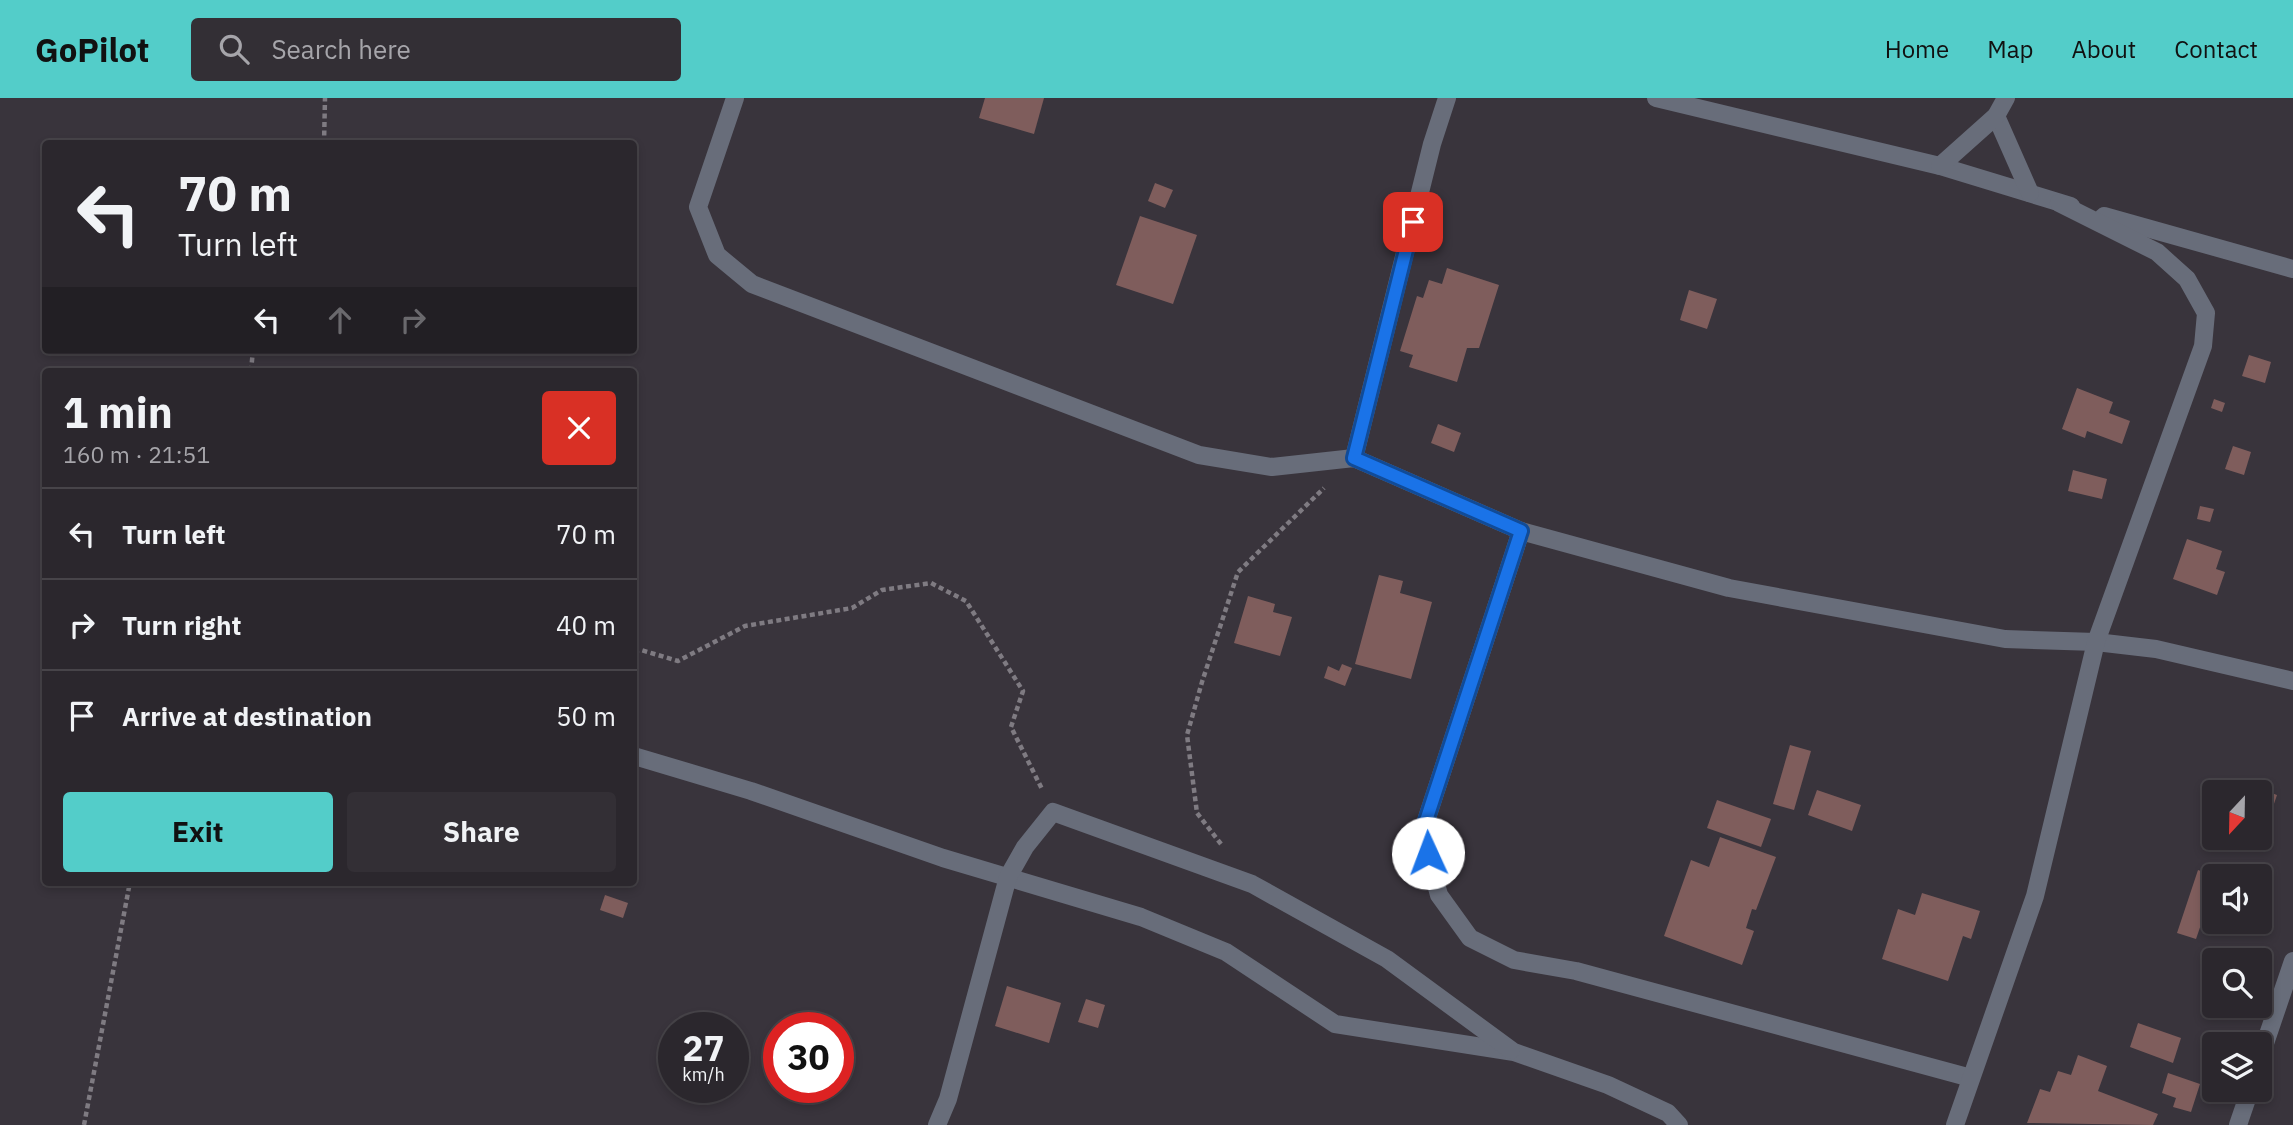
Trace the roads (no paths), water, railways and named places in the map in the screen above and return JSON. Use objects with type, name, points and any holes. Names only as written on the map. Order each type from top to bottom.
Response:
[{"type":"street","points":[[735,98],[698,207],[717,255],[752,284],[1199,455],[1272,467],[1354,458],[1521,531],[1729,588],[2005,639],[2096,642],[2156,649],[2293,681]]},
{"type":"street","points":[[1354,458],[1432,145],[1447,98]]},
{"type":"street","points":[[1656,98],[1940,166],[2059,203],[2293,269]]},
{"type":"street","points":[[1940,166],[1996,116],[2006,98]]},
{"type":"street","points":[[1996,116],[2030,193]]},
{"type":"street","points":[[1955,1125],[2035,896],[2096,642],[2203,346],[2206,313],[2187,279],[2157,252],[2059,203]]},
{"type":"street","points":[[1521,531],[1422,833],[1439,895],[1470,938],[1514,960],[1576,971],[1971,1078]]},
{"type":"street","points":[[637,757],[751,791],[943,858],[1141,917],[1226,952],[1335,1024],[1514,1052],[1608,1085],[1668,1113],[1679,1125]]},
{"type":"street","points":[[937,1125],[948,1099],[1008,877],[1025,846],[1053,812],[1252,884],[1388,960],[1514,1052]]},
{"type":"street","points":[[2269,1032],[2293,961]]},
{"type":"street","points":[[2238,1125],[2246,1102]]}]
